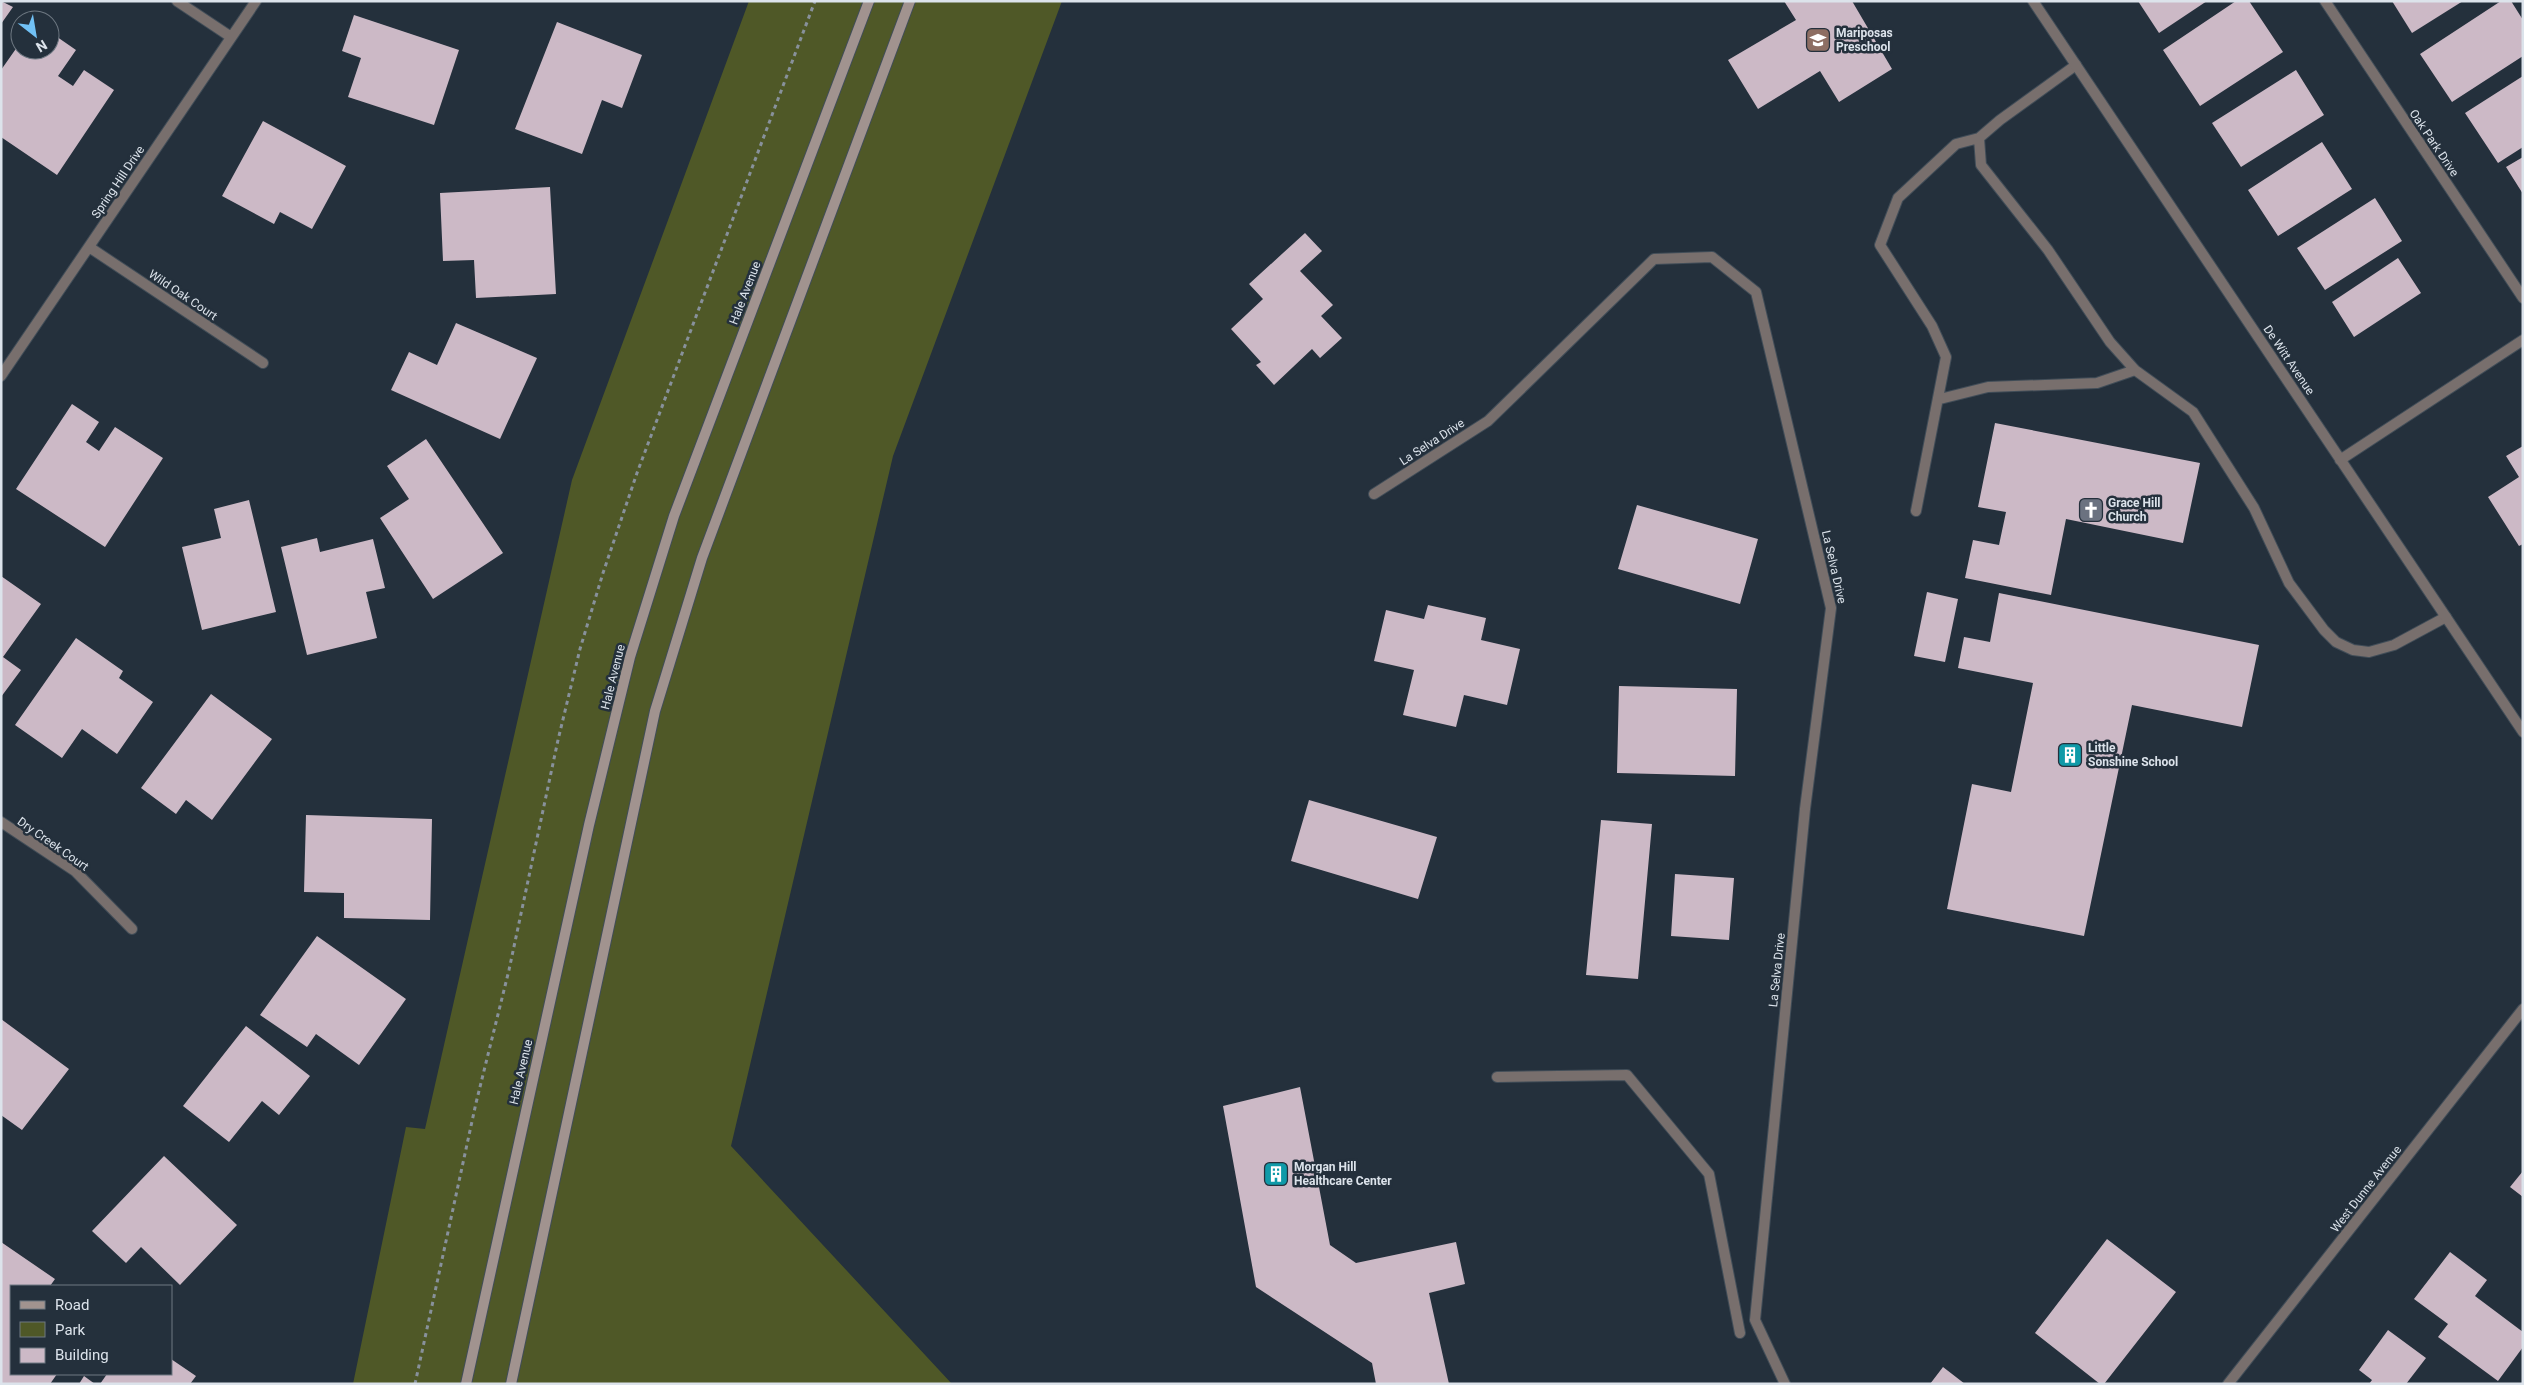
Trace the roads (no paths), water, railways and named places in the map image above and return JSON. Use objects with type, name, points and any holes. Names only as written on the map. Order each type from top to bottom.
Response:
[{"type":"main road","name":"Hale Avenue","points":[[466,1384],[589,825],[630,657],[674,516],[869,1]]},
{"type":"main road","points":[[511,1384],[655,711],[702,558],[910,1]]},
{"type":"street","points":[[177,1],[231,37]]},
{"type":"street","name":"Spring Hill Drive","points":[[1,376],[256,1]]},
{"type":"street","name":"De Witt Avenue","points":[[2033,1],[2523,732]]},
{"type":"street","name":"Oak Park Drive","points":[[2325,1],[2523,298]]},
{"type":"street","points":[[1916,511],[1940,399],[1946,356],[1932,326],[1880,245],[1898,198],[1956,144],[1979,138],[2000,120],[2076,65]]},
{"type":"street","points":[[1979,138],[1981,165],[2048,250],[2110,342],[2135,370],[2194,412],[2254,508],[2289,582],[2324,630],[2336,642],[2354,650],[2368,652],[2394,645],[2446,617]]},
{"type":"street","name":"Wild Oak Court","points":[[89,246],[262,363]]},
{"type":"street","name":"La Selva Drive","points":[[1374,494],[1488,421],[1654,259],[1712,257],[1756,292],[1831,608],[1805,809],[1755,1320],[1785,1384]]},
{"type":"street","points":[[2340,460],[2523,340]]},
{"type":"street","points":[[1940,399],[1988,387],[2097,382],[2135,370]]},
{"type":"street","name":"Dry Creek Court","points":[[1,822],[75,871],[132,929]]},
{"type":"street","name":"West Dunne Avenue","points":[[2228,1384],[2523,1009]]},
{"type":"street","points":[[1496,1077],[1627,1075],[1710,1174],[1740,1333]]},
{"type":"place","name":"Mariposas Preschool","points":[[1818,40]]},
{"type":"place","name":"Grace Hill Church","points":[[2091,510]]},
{"type":"place","name":"Little Sonshine School","points":[[2070,755]]},
{"type":"place","name":"Morgan Hill Healthcare Center","points":[[1276,1174]]}]
